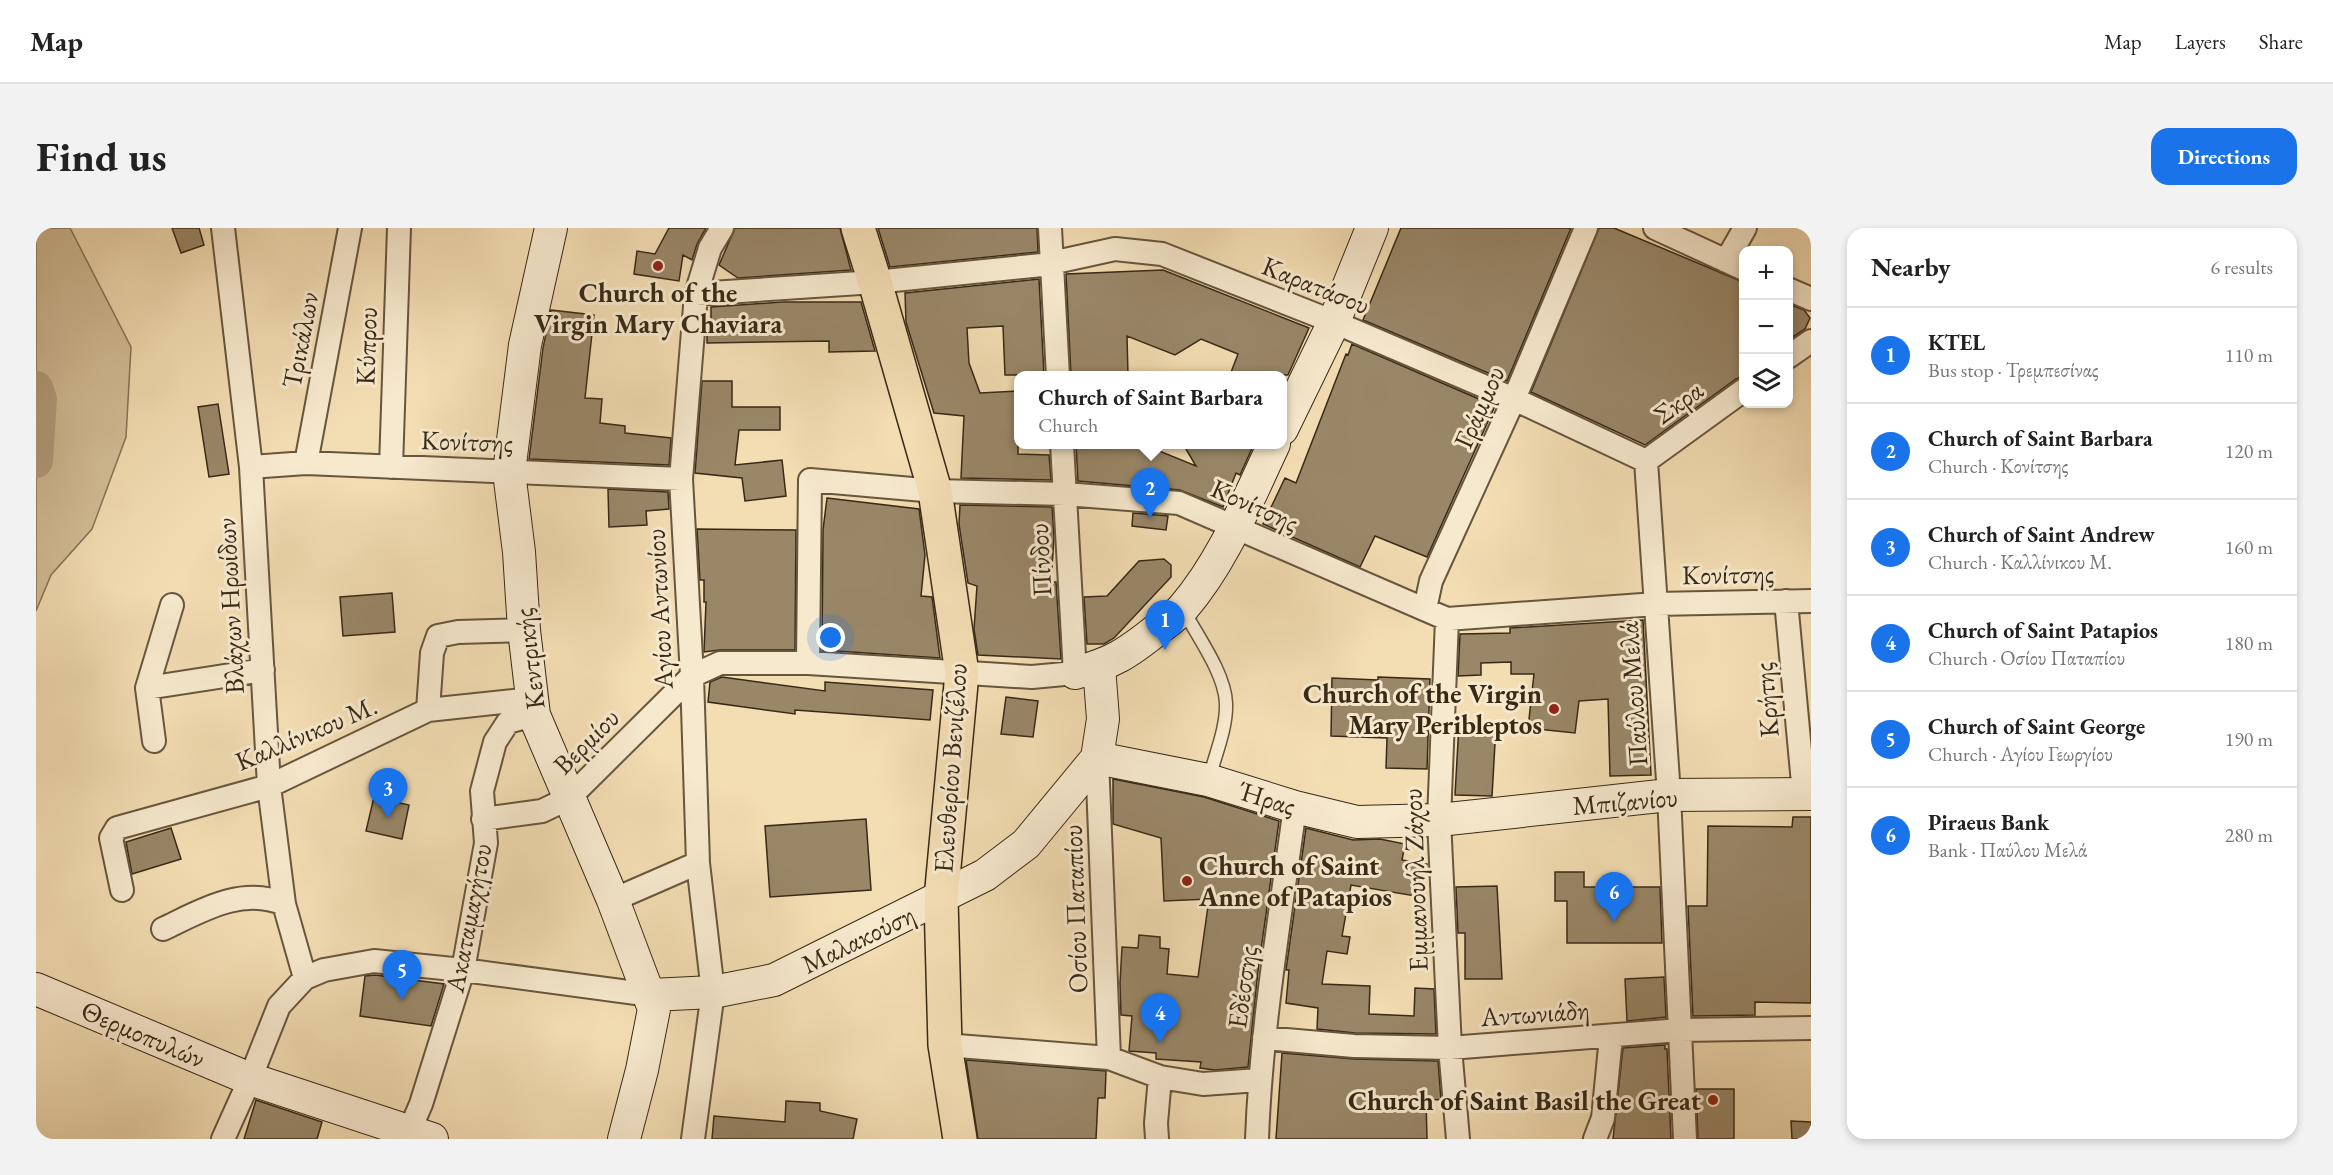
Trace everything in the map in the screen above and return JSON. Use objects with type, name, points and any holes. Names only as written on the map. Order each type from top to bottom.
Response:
[{"type":"main road","name":"Ελευθερίου Βενιζέλου","points":[[858,228],[935,491],[962,673],[941,898],[945,1045],[960,1139]]},
{"type":"street","name":"Βλάχων Ηρωίδων","points":[[223,228],[250,467],[269,786],[284,904],[304,978]]},
{"type":"street","name":"Τρικάλων","points":[[306,463],[350,228]]},
{"type":"street","name":"Κύπρου","points":[[391,467],[399,228]]},
{"type":"street","name":"Κεντρικής","points":[[551,228],[525,345],[509,472],[519,552],[532,707],[613,900],[651,995],[654,1009],[624,1139]]},
{"type":"street","name":"Αγίου Αντωνίου","points":[[693,1139],[713,992],[698,864],[692,676],[681,479],[696,294],[710,248],[722,228]]},
{"type":"street","points":[[1050,228],[1058,371]]},
{"type":"street","points":[[1287,419],[1334,322],[1372,228]]},
{"type":"street","name":"Γράμμου","points":[[1425,609],[1431,582],[1514,399],[1586,228]]},
{"type":"street","points":[[1655,228],[1735,265],[1745,228]]},
{"type":"street","name":"Καρατάσου","points":[[696,294],[875,282],[1051,262],[1115,238],[1162,254],[1334,322],[1514,399],[1646,460]]},
{"type":"street","points":[[1793,291],[1811,299]]},
{"type":"street","points":[[1792,354],[1811,341]]},
{"type":"street","name":"Σκρα","points":[[1646,460],[1739,393]]},
{"type":"street","name":"Πίνδου","points":[[1062,449],[1065,494],[1087,670]]},
{"type":"street","points":[[1097,758],[1103,719],[1087,670],[1129,652],[1182,609],[1217,558],[1234,528],[1272,449]]},
{"type":"street","name":"Παύλου Μελά","points":[[1646,460],[1669,795],[1684,1139]]},
{"type":"street","name":"Κονίτσης","points":[[250,467],[306,463],[681,479]]},
{"type":"street","name":"Κονίτσης","points":[[807,663],[810,480],[935,491],[1065,494],[1179,503],[1448,619],[1656,604],[1811,601]]},
{"type":"street","name":"Κρήτης","points":[[1786,601],[1807,794]]},
{"type":"street","points":[[154,741],[147,688],[172,605]]},
{"type":"street","name":"Εμμανουήλ Ζάχου","points":[[1448,619],[1439,820],[1450,1048],[1458,1139]]},
{"type":"street","points":[[428,710],[432,653],[438,636],[458,632],[524,630]]},
{"type":"street","name":"Βερμίου","points":[[483,819],[542,812],[569,798],[692,676],[720,663],[807,663],[1032,677],[1087,670]]},
{"type":"street","points":[[147,688],[262,670]]},
{"type":"street","name":"Καλλίνικου Μ.","points":[[122,890],[111,838],[117,828],[269,786],[428,710],[532,707]]},
{"type":"street","name":"Ακαταμαχήτου","points":[[416,1137],[421,1104],[463,970],[486,843],[482,791],[495,742],[507,722],[532,707]]},
{"type":"street","name":"Ήρας","points":[[1097,758],[1208,780],[1295,807],[1357,822],[1439,820]]},
{"type":"street","name":"Μαλακούση","points":[[651,995],[713,992],[774,980],[985,875],[1026,844],[1097,758]]},
{"type":"street","name":"Οσίου Παταπίου","points":[[1097,758],[1109,1058]]},
{"type":"street","name":"Μπιζανίου","points":[[1439,820],[1669,795],[1807,794]]},
{"type":"street","name":"Εδέσσης","points":[[1257,1139],[1259,1080],[1295,807]]},
{"type":"street","points":[[613,900],[698,864]]},
{"type":"street","points":[[164,929],[217,903],[245,897],[271,899],[284,904]]},
{"type":"street","points":[[223,1139],[279,1006],[304,978],[324,970],[374,962],[463,970],[651,995]]},
{"type":"street","name":"Θερμοπυλών","points":[[36,989],[250,1079],[416,1137]]},
{"type":"street","name":"Αντωνιάδη","points":[[1264,1038],[1354,1046],[1450,1048],[1680,1030],[1811,1028]]},
{"type":"street","points":[[1595,1139],[1603,1118],[1611,1037]]},
{"type":"street","points":[[945,1045],[1109,1058],[1160,1077],[1203,1084],[1259,1080]]},
{"type":"street","points":[[1157,1139],[1160,1077]]},
{"type":"lane","points":[[1182,609],[1223,684],[1226,703],[1225,722],[1208,780]]},
{"type":"shaded area","points":[[36,228],[70,228],[131,347],[126,437],[92,529],[51,575],[36,611]]},
{"type":"building","points":[[172,228],[199,228],[204,245],[181,253]]},
{"type":"building","points":[[669,228],[706,228],[697,244],[692,260],[683,255],[679,281],[634,274],[637,251],[655,254]]},
{"type":"building","points":[[735,228],[840,228],[851,270],[738,278],[719,265]]},
{"type":"building","points":[[878,228],[1037,228],[1038,252],[890,267]]},
{"type":"building","points":[[1401,228],[1571,228],[1507,381],[1363,320]]},
{"type":"building","points":[[1599,228],[1614,228],[1739,280],[1739,378],[1645,445],[1531,392]]},
{"type":"building","points":[[1163,270],[1309,328],[1288,375],[1287,371],[1232,371],[1238,354],[1201,339],[1175,355],[1127,336],[1128,371],[1071,371],[1066,274]]},
{"type":"building","points":[[1039,279],[1044,371],[1014,371],[1014,375],[1005,375],[1003,326],[967,328],[969,363],[980,393],[1014,391],[1014,449],[1018,449],[1018,454],[1049,455],[1051,480],[961,478],[964,416],[934,413],[906,322],[905,293]]},
{"type":"building","points":[[782,302],[861,302],[875,351],[829,352],[829,341],[707,343],[707,328],[711,328],[711,307]]},
{"type":"building","points":[[1793,306],[1804,310],[1810,318],[1805,329],[1793,337]]},
{"type":"building","points":[[551,310],[594,315],[585,398],[602,399],[600,423],[625,426],[625,433],[671,438],[669,465],[529,459],[543,348]]},
{"type":"building","points":[[1352,344],[1495,406],[1427,557],[1375,536],[1360,567],[1263,524],[1285,478],[1296,483],[1346,354],[1348,355]]},
{"type":"building","points":[[702,381],[732,381],[732,407],[780,407],[780,430],[739,430],[735,465],[782,460],[786,496],[745,501],[742,478],[695,473]]},
{"type":"building","points":[[218,404],[229,474],[209,477],[198,407]]},
{"type":"building","points":[[1076,449],[1154,449],[1196,466],[1186,449],[1252,449],[1240,475],[1236,473],[1223,507],[1180,490],[1078,481]]},
{"type":"building","points":[[608,489],[668,492],[669,509],[646,511],[647,525],[609,527]]},
{"type":"building","points":[[827,498],[919,509],[925,555],[921,596],[932,597],[940,658],[822,650],[823,530]]},
{"type":"building","points":[[960,505],[1052,507],[1054,538],[1051,582],[1056,582],[1061,659],[978,655],[974,629],[977,586],[968,583],[959,524]]},
{"type":"building","points":[[1133,513],[1168,516],[1166,530],[1132,526]]},
{"type":"building","points":[[697,529],[796,530],[795,650],[704,652],[706,602],[704,602],[704,580],[700,580]]},
{"type":"building","points":[[1164,559],[1171,565],[1171,577],[1114,638],[1104,644],[1087,644],[1084,597],[1107,596],[1139,561]]},
{"type":"building","points":[[392,593],[395,632],[343,636],[340,597]]},
{"type":"building","points":[[1643,620],[1651,775],[1610,776],[1608,699],[1579,701],[1575,733],[1528,728],[1534,674],[1511,674],[1511,662],[1481,663],[1481,675],[1458,676],[1460,634],[1510,633],[1510,628]]},
{"type":"building","points":[[722,677],[825,691],[825,682],[933,690],[930,720],[795,710],[795,714],[708,702],[710,682]]},
{"type":"building","points":[[1378,677],[1430,679],[1427,769],[1386,768],[1387,738],[1331,736],[1332,678],[1378,680]]},
{"type":"building","points":[[1006,697],[1038,701],[1033,737],[1001,734]]},
{"type":"building","points":[[1459,724],[1496,726],[1492,796],[1455,795]]},
{"type":"building","points":[[1113,779],[1204,797],[1279,821],[1258,971],[1248,1067],[1215,1070],[1200,1068],[1201,1062],[1156,1059],[1156,1053],[1129,1051],[1132,1016],[1121,1015],[1122,947],[1138,948],[1139,935],[1160,937],[1160,948],[1169,949],[1167,974],[1198,977],[1209,899],[1164,901],[1161,838],[1113,824]]},
{"type":"building","points":[[374,797],[409,805],[402,839],[366,831]]},
{"type":"building","points":[[1793,817],[1811,817],[1811,1003],[1755,1002],[1755,1015],[1693,1016],[1688,906],[1707,906],[1708,826],[1792,827]]},
{"type":"building","points":[[866,819],[871,890],[770,897],[765,826]]},
{"type":"building","points":[[171,828],[181,859],[132,874],[126,842]]},
{"type":"building","points":[[1306,828],[1353,840],[1380,839],[1405,844],[1402,860],[1427,864],[1421,897],[1351,885],[1342,936],[1350,937],[1347,954],[1327,951],[1322,984],[1370,986],[1369,1014],[1414,1016],[1415,988],[1434,989],[1436,1034],[1355,1033],[1317,1029],[1318,1008],[1286,1003],[1289,970],[1286,970]]},
{"type":"building","points":[[1555,872],[1584,872],[1584,887],[1660,887],[1662,943],[1567,943],[1567,901],[1555,901]]},
{"type":"building","points":[[1497,886],[1502,979],[1465,979],[1465,933],[1458,933],[1456,887]]},
{"type":"building","points":[[375,975],[444,984],[431,1026],[360,1016],[365,976]]},
{"type":"building","points":[[1664,977],[1666,1017],[1627,1021],[1625,979]]},
{"type":"building","points":[[1665,1045],[1671,1139],[1613,1139],[1623,1048]]},
{"type":"building","points":[[1282,1053],[1354,1059],[1438,1061],[1441,1100],[1426,1099],[1427,1139],[1276,1139]]},
{"type":"building","points":[[966,1060],[1106,1071],[1105,1098],[1098,1098],[1096,1139],[978,1139]]},
{"type":"building","points":[[1696,1089],[1734,1089],[1734,1139],[1698,1139]]},
{"type":"building","points":[[256,1100],[322,1122],[317,1139],[244,1139]]},
{"type":"building","points":[[786,1101],[820,1103],[820,1111],[857,1119],[853,1139],[712,1139],[714,1116],[785,1122]]},
{"type":"building","points":[[1791,1121],[1811,1122],[1811,1139],[1792,1139]]},
{"type":"waterway","points":[[36,388],[40,399],[36,461]]},
{"type":"place","name":"Church of the Virgin Mary Chaviara","points":[[658,266]]},
{"type":"place","name":"Church of Saint Barbara","points":[[1150,518]]},
{"type":"place","name":"KTEL","points":[[1165,650]]},
{"type":"place","name":"Church of the Virgin Mary Peribleptos","points":[[1554,709]]},
{"type":"place","name":"Church of Saint Andrew","points":[[388,818]]},
{"type":"place","name":"Church of Saint Anne of Patapios","points":[[1187,881]]},
{"type":"place","name":"Piraeus Bank","points":[[1614,922]]},
{"type":"place","name":"Church of Saint George","points":[[402,1000]]},
{"type":"place","name":"Church of Saint Patapios","points":[[1160,1043]]},
{"type":"place","name":"Church of Saint Basil the Great","points":[[1713,1100]]}]
